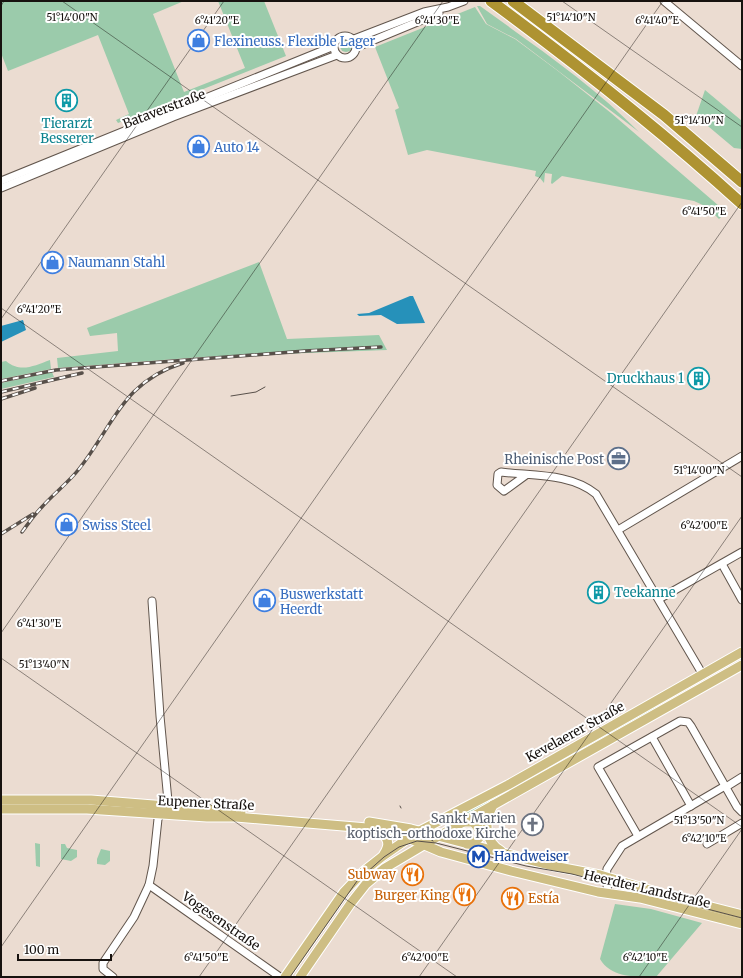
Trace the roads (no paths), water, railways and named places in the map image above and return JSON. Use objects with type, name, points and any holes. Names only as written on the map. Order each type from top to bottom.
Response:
[{"type":"highway","points":[[491,1],[578,65],[618,97],[742,204]]},
{"type":"highway","points":[[513,1],[664,115],[742,182]]},
{"type":"main road","name":"Kevelaerer Straße","points":[[285,977],[344,892],[364,871],[383,856],[420,831],[508,784],[742,652]]},
{"type":"main road","name":"Kevelaerer Straße","points":[[300,977],[360,892],[385,868],[424,844],[742,665]]},
{"type":"main road","name":"Eupener Straße","points":[[1,800],[91,800],[166,805],[369,822],[420,831]]},
{"type":"main road","points":[[493,805],[487,821],[488,834],[494,846],[511,855]]},
{"type":"main road","name":"Eupener Straße","points":[[1,809],[87,809],[236,817],[375,829],[409,838]]},
{"type":"main road","points":[[463,822],[472,822],[480,830],[479,838],[465,844]]},
{"type":"main road","points":[[375,829],[386,835],[388,840],[387,849],[383,856]]},
{"type":"main road","name":"Heerdter Landstraße","points":[[420,831],[465,844],[606,877],[676,898],[742,915]]},
{"type":"main road","name":"Heerdter Landstraße","points":[[409,838],[441,852],[536,877],[647,900],[742,924]]},
{"type":"main road","points":[[412,852],[431,850],[441,852]]},
{"type":"street","name":"Bataverstraße","points":[[1,181],[334,46],[337,39],[341,37],[345,36],[354,39],[424,12],[448,7],[464,1]]},
{"type":"street","points":[[664,1],[742,66]]},
{"type":"street","name":"Bataverstraße","points":[[1,188],[173,117],[337,55],[345,59],[349,58],[356,52],[357,47],[439,13],[448,7]]},
{"type":"street","points":[[354,39],[357,47]]},
{"type":"street","points":[[334,46],[337,55]]},
{"type":"street","points":[[618,530],[742,456]]},
{"type":"street","points":[[526,475],[567,479],[579,482],[596,494],[703,675]]},
{"type":"street","points":[[659,599],[742,552]]},
{"type":"street","points":[[722,564],[742,600]]},
{"type":"street","name":"Eupener Straße","points":[[152,601],[161,723],[169,792],[166,805]]},
{"type":"street","points":[[638,836],[598,767],[680,720],[688,722],[737,807],[742,812]]},
{"type":"street","points":[[652,736],[691,806]]},
{"type":"street","points":[[608,893],[606,877],[608,865],[619,848],[742,777]]},
{"type":"street","points":[[113,977],[103,969],[104,960],[134,917],[149,885],[153,866],[158,818],[166,805]]},
{"type":"street","points":[[707,844],[742,823]]},
{"type":"street","name":"Vogesenstraße","points":[[149,885],[280,977]]},
{"type":"water","points":[[413,296],[425,323],[397,324],[381,315],[359,316],[357,314],[369,313]]},
{"type":"water","points":[[23,320],[26,330],[1,342],[1,326]]},
{"type":"tram line","points":[[231,396],[256,392],[265,387]]},
{"type":"tram line","points":[[419,831],[433,841]]},
{"type":"tram line","points":[[290,977],[357,881],[384,857],[399,847],[417,841],[436,843],[526,866],[572,874],[742,918]]},
{"type":"railway","points":[[1,381],[56,370],[305,351],[381,347]]},
{"type":"railway","points":[[22,532],[38,511],[79,469],[111,421],[133,393],[146,381],[162,371],[183,363]]},
{"type":"railway","points":[[1,392],[82,373]]},
{"type":"railway","points":[[1,399],[35,388]]},
{"type":"railway","points":[[1,534],[33,514]]},
{"type":"place","name":"Flexineuss. Flexible Lager","points":[[199,41]]},
{"type":"place","name":"Tierarzt Besserer","points":[[67,101]]},
{"type":"place","name":"Auto 14","points":[[198,147]]},
{"type":"place","name":"Naumann Stahl","points":[[53,262]]},
{"type":"place","name":"Druckhaus 1","points":[[699,378]]},
{"type":"place","name":"Rheinische Post","points":[[619,459]]},
{"type":"place","name":"Swiss Steel","points":[[67,525]]},
{"type":"place","name":"Teekanne","points":[[598,592]]},
{"type":"place","name":"Buswerkstatt Heerdt","points":[[265,601]]},
{"type":"place","name":"Sankt Marien koptisch-orthodoxe Kirche","points":[[532,825]]},
{"type":"place","name":"Handweiser","points":[[478,856]]},
{"type":"place","name":"Subway","points":[[412,874]]},
{"type":"place","name":"Burger King","points":[[465,895]]},
{"type":"place","name":"Estía","points":[[513,898]]}]
